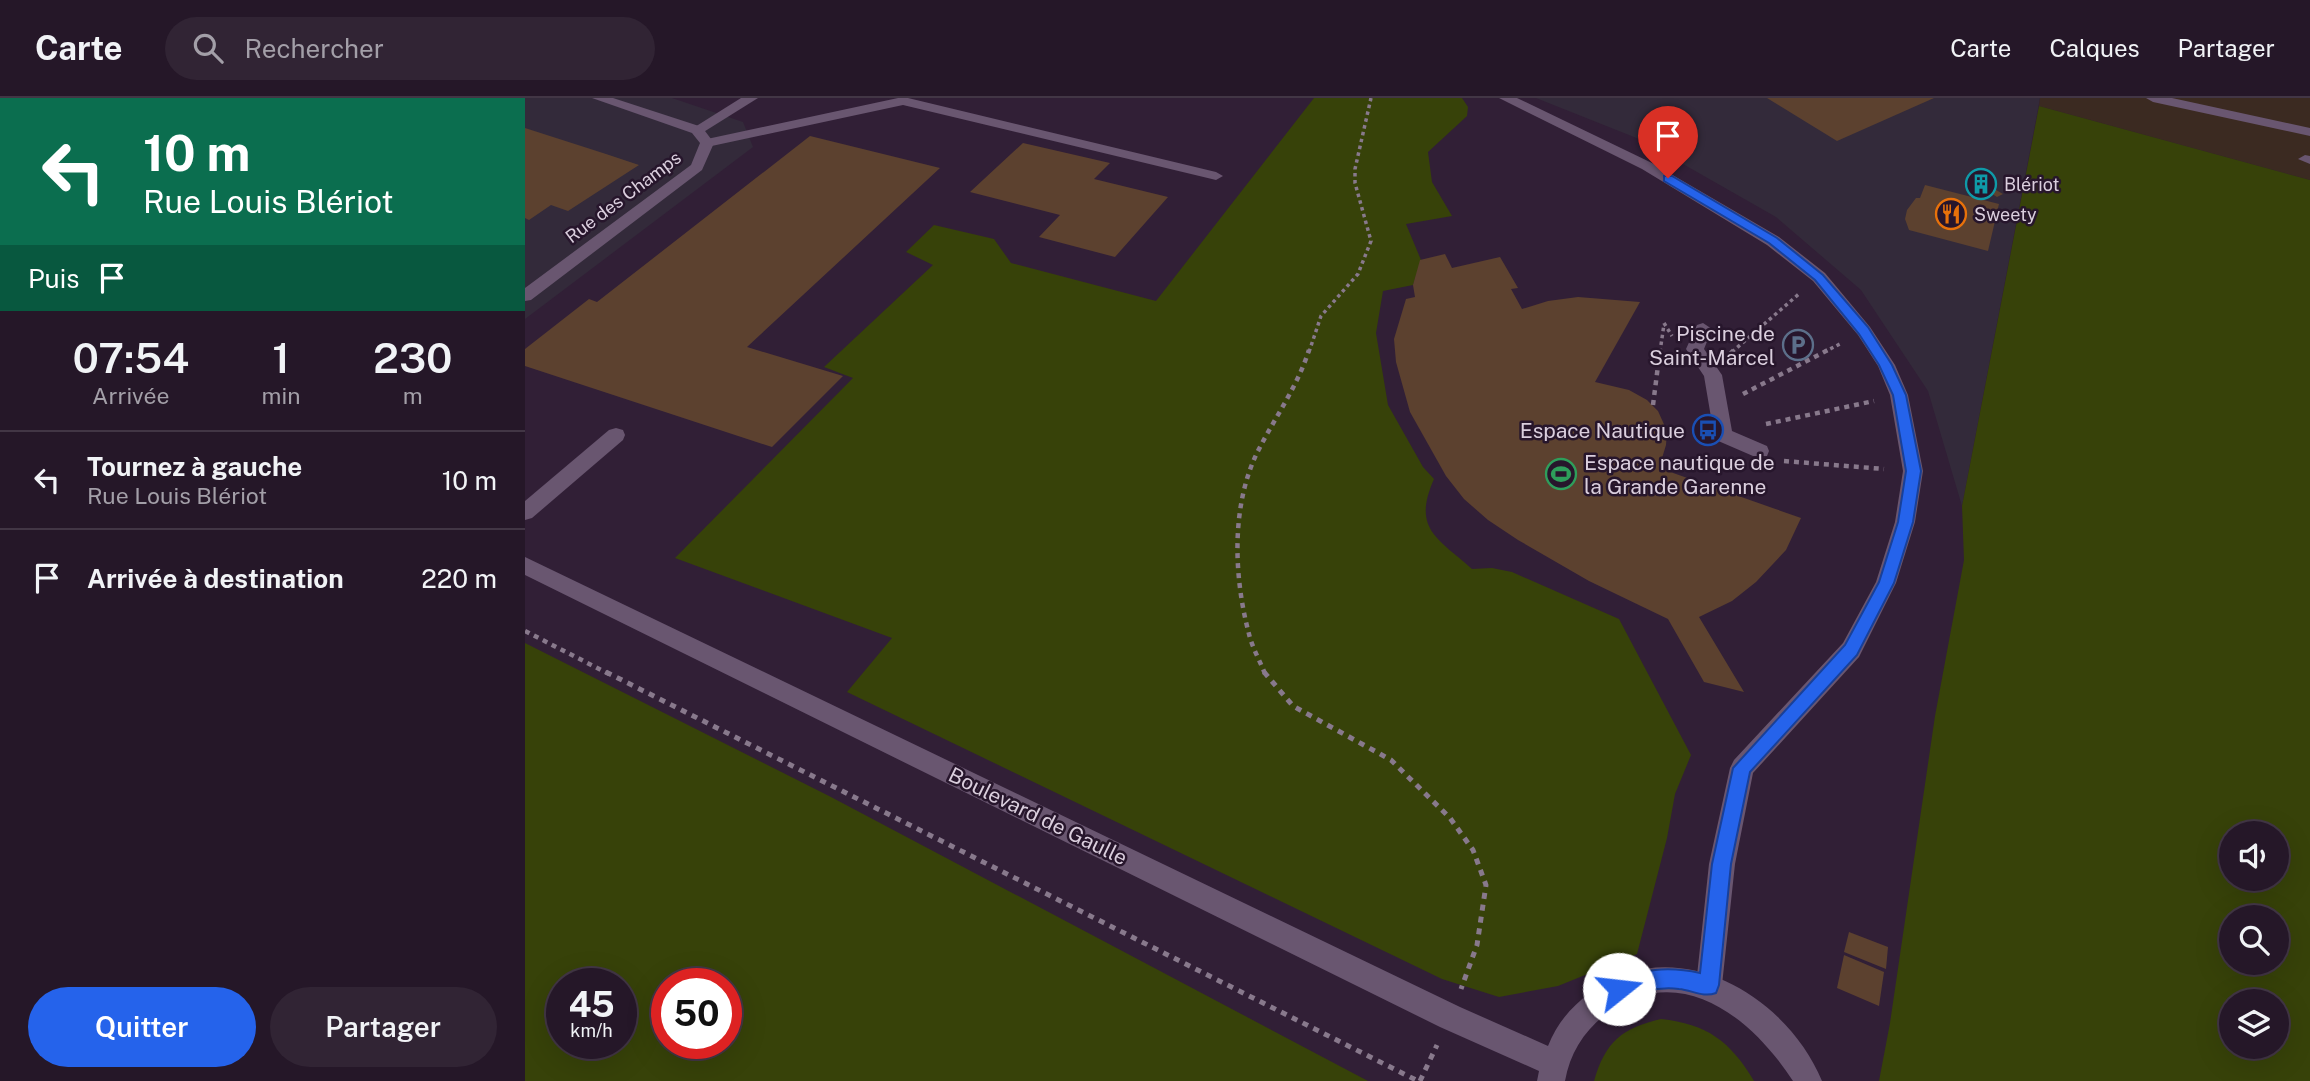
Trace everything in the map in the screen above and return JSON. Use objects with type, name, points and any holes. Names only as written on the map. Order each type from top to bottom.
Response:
[{"type":"street","name":"Rue des Champs","points":[[525,296],[697,167],[707,143],[697,130],[599,98]]},
{"type":"street","points":[[697,130],[751,98]]},
{"type":"street","points":[[1506,98],[1647,166],[1773,241],[1819,277],[1864,331],[1886,365],[1899,395],[1913,471],[1905,522],[1887,583],[1851,650],[1742,768],[1722,864],[1709,985]]},
{"type":"street","points":[[2153,98],[2310,132]]},
{"type":"street","points":[[707,143],[903,101],[1216,176]]},
{"type":"street","points":[[1703,328],[1695,349],[1713,375],[1723,435],[1760,452]]},
{"type":"street","points":[[525,512],[616,435]]},
{"type":"street","name":"Boulevard de Gaulle","points":[[525,565],[1450,1017],[1552,1072]]},
{"type":"street","points":[[1552,1072],[1572,1026],[1601,998],[1637,981],[1678,978],[1709,985],[1739,1000],[1777,1033],[1808,1081]]},
{"type":"path","points":[[1371,98],[1355,169],[1355,183],[1371,241],[1358,274],[1321,316],[1303,369],[1255,458],[1242,504],[1237,543],[1241,591],[1249,636],[1267,678],[1293,706],[1391,760],[1450,818],[1473,850],[1486,886],[1477,946]]},
{"type":"path","points":[[1728,356],[1819,277]]},
{"type":"path","points":[[1653,405],[1664,323]]},
{"type":"path","points":[[1718,406],[1864,331]]},
{"type":"path","points":[[1723,432],[1899,395]]},
{"type":"path","points":[[1780,461],[1913,471]]},
{"type":"path","points":[[525,631],[1418,1081]]},
{"type":"shaded area","points":[[525,98],[672,98],[743,122],[753,147],[525,319]]},
{"type":"shaded area","points":[[1536,98],[2040,98],[1962,506],[1928,391],[1861,290],[1776,217],[1639,139]]},
{"type":"shaded area","points":[[2040,98],[2310,98],[2310,180],[2039,106]]},
{"type":"green space","points":[[1314,98],[1462,98],[1468,107],[1467,116],[1428,152],[1432,182],[1452,216],[1406,224],[1421,260],[1413,285],[1383,291],[1376,333],[1388,405],[1423,467],[1434,479],[1428,496],[1427,521],[1439,540],[1472,569],[1492,568],[1512,572],[1619,619],[1691,755],[1675,794],[1667,838],[1637,954],[1558,986],[1499,997],[1442,979],[847,692],[892,638],[675,558],[853,378],[824,367],[933,265],[906,252],[934,225],[994,239],[1011,263],[1156,301]]},
{"type":"green space","points":[[2039,106],[2310,180],[2310,1081],[1879,1081],[1935,716],[1964,560],[1962,506]]},
{"type":"green space","points":[[525,643],[831,797],[1368,1081],[525,1081]]},
{"type":"green space","points":[[1661,1019],[1692,1025],[1716,1037],[1736,1055],[1754,1081],[1594,1081],[1604,1056],[1617,1039],[1636,1027]]},
{"type":"building","points":[[1767,98],[1934,98],[1837,141]]},
{"type":"building","points":[[525,128],[639,165],[568,211],[551,205],[529,220],[525,218]]},
{"type":"building","points":[[810,136],[940,168],[747,347],[843,376],[772,447],[525,366],[525,349],[589,299],[597,302]]},
{"type":"building","points":[[1023,143],[1110,163],[1094,179],[1168,197],[1115,257],[1039,237],[1060,215],[970,192]]},
{"type":"building","points":[[1978,179],[2003,194],[1997,197],[1972,181]]},
{"type":"building","name":"Sweety","points":[[1925,185],[1999,204],[1988,251],[1909,230],[1905,219],[1907,210],[1916,198],[1920,198]]},
{"type":"building","name":"Espace nautique de la Grande Garenne","points":[[1445,254],[1452,268],[1500,257],[1518,288],[1511,289],[1522,309],[1548,301],[1578,297],[1640,302],[1595,382],[1629,390],[1647,400],[1658,411],[1667,431],[1659,468],[1801,518],[1786,550],[1756,582],[1732,601],[1699,617],[1744,692],[1704,682],[1668,619],[1589,581],[1518,540],[1488,520],[1464,499],[1446,476],[1410,412],[1396,362],[1394,339],[1406,299],[1415,297],[1413,285],[1420,260]]},
{"type":"building","points":[[1849,932],[1888,947],[1886,969],[1844,952]]},
{"type":"building","points":[[1844,955],[1884,972],[1879,1006],[1837,988]]},
{"type":"place","name":"Blériot","points":[[1981,184]]},
{"type":"place","name":"Sweety","points":[[1951,214]]},
{"type":"place","name":"Piscine de Saint-Marcel","points":[[1798,345]]},
{"type":"place","name":"Espace Nautique","points":[[1708,430]]},
{"type":"place","name":"Espace nautique de la Grande Garenne","points":[[1561,474]]},
{"type":"route","points":[[1619,989],[1637,981],[1678,978],[1709,985],[1722,864],[1742,768],[1851,650],[1887,583],[1905,522],[1913,471],[1899,395],[1886,365],[1864,331],[1819,277],[1773,241],[1668,178]]}]
